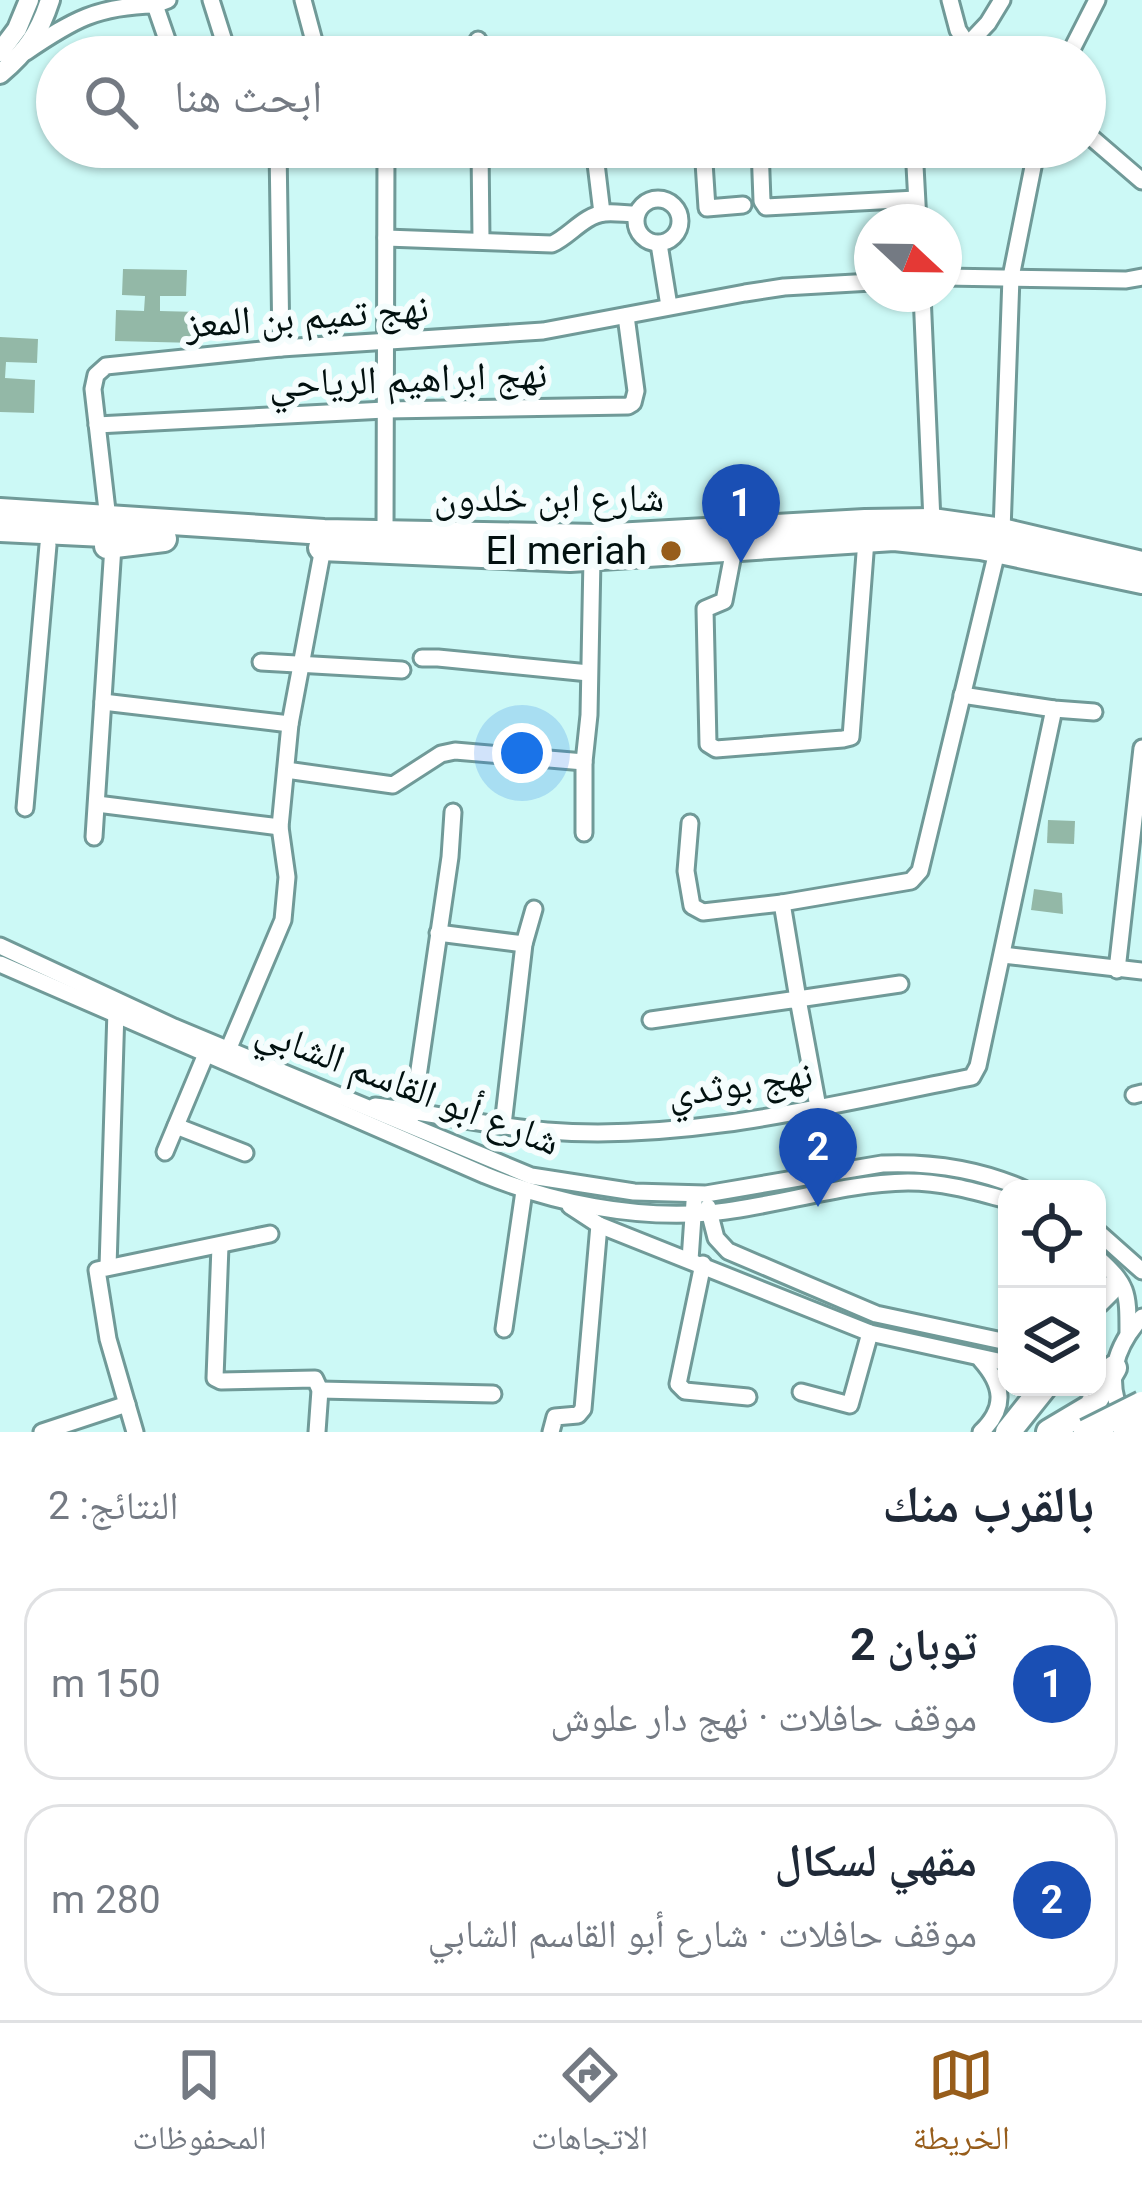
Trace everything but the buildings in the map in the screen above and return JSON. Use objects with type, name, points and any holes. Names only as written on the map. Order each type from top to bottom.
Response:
[{"type":"highway","points":[[0,495],[50,501],[102,518]]},
{"type":"highway","points":[[0,511],[102,518]]},
{"type":"highway","name":"شارع ابن خلدون","points":[[102,518],[385,534],[625,537],[932,521],[1142,581]]},
{"type":"highway","points":[[0,529],[164,539]]},
{"type":"highway","name":"شارع ابن خلدون","points":[[164,539],[592,558],[866,540],[1000,541],[1142,564]]},
{"type":"highway","points":[[0,544],[113,546],[164,539]]},
{"type":"highway","points":[[1049,1432],[1091,1407],[1114,1368]]},
{"type":"highway","points":[[1008,1432],[1037,1396]]},
{"type":"highway","points":[[1086,1432],[1142,1403]]},
{"type":"highway","points":[[1130,1432],[1142,1424]]},
{"type":"main road","points":[[0,52],[42,3],[46,16],[23,54],[0,74]]},
{"type":"street","points":[[211,0],[222,36]]},
{"type":"street","points":[[303,0],[313,36]]},
{"type":"street","points":[[950,0],[959,36]]},
{"type":"street","points":[[976,36],[1002,0]]},
{"type":"street","points":[[1079,36],[1097,0]]},
{"type":"street","points":[[50,36],[74,20],[105,9],[162,2],[169,36]]},
{"type":"street","points":[[42,3],[74,20]]},
{"type":"street","points":[[23,54],[36,45]]},
{"type":"street","points":[[1106,150],[1142,182]]},
{"type":"street","points":[[278,168],[280,348]]},
{"type":"street","points":[[385,534],[386,168]]},
{"type":"street","points":[[480,168],[481,240]]},
{"type":"street","points":[[597,168],[602,213]]},
{"type":"street","points":[[704,168],[706,208]]},
{"type":"street","points":[[761,168],[766,207],[916,199]]},
{"type":"street","points":[[915,168],[916,204]]},
{"type":"street","points":[[690,823],[689,900],[703,912],[915,879],[920,872],[1000,541],[1011,277],[1033,168]]},
{"type":"street","points":[[647,201],[672,204],[677,211],[675,236],[659,244],[638,232],[636,214],[647,201]]},
{"type":"street","points":[[677,211],[743,205]]},
{"type":"street","points":[[386,238],[552,244],[590,217],[636,214]]},
{"type":"street","points":[[659,244],[669,306]]},
{"type":"street","points":[[962,278],[1142,277]]},
{"type":"street","name":"نهج تميم بن المعز","points":[[102,518],[94,382],[106,366],[280,348],[543,331],[784,287],[854,283]]},
{"type":"street","points":[[923,312],[932,521]]},
{"type":"street","name":"نهج ابراهيم الرياحي","points":[[97,425],[385,410],[628,406],[636,391],[626,316]]},
{"type":"street","points":[[734,549],[724,601],[705,609],[709,744],[716,749],[850,736],[866,540]]},
{"type":"street","points":[[25,808],[48,545]]},
{"type":"street","points":[[94,837],[113,546]]},
{"type":"street","points":[[228,1050],[283,920],[287,877],[280,826],[290,724],[323,548]]},
{"type":"street","points":[[584,833],[592,558]]},
{"type":"street","points":[[422,658],[589,673]]},
{"type":"street","points":[[261,662],[402,670]]},
{"type":"street","points":[[962,695],[1094,712]]},
{"type":"street","points":[[103,702],[290,724]]},
{"type":"street","points":[[1054,710],[1003,956],[1142,971]]},
{"type":"street","points":[[1117,970],[1136,859],[1142,748]]},
{"type":"street","points":[[286,770],[393,785],[441,754],[455,751],[584,762]]},
{"type":"street","points":[[97,804],[280,826]]},
{"type":"street","points":[[407,1126],[453,812]]},
{"type":"street","points":[[782,903],[818,1106]]},
{"type":"street","points":[[503,1125],[524,944],[535,909]]},
{"type":"street","points":[[438,933],[524,944]]},
{"type":"street","name":"شارع أبو القاسم الشابي","points":[[0,946],[206,1054],[407,1126],[524,1191],[562,1201],[641,1212],[701,1213],[908,1182],[947,1184],[998,1198]]},
{"type":"street","name":"نهج بوثدي","points":[[407,1126],[503,1125],[610,1132],[723,1123],[972,1077],[1003,956]]},
{"type":"street","name":"شارع أبو القاسم الشابي","points":[[0,964],[228,1050],[531,1176],[634,1192],[700,1194],[882,1164],[906,1163],[1001,1180]]},
{"type":"street","points":[[651,1020],[900,984]]},
{"type":"street","points":[[108,1267],[116,1008]]},
{"type":"street","points":[[165,1152],[206,1054]]},
{"type":"street","points":[[176,1126],[245,1153]]},
{"type":"street","points":[[504,1329],[524,1191]]},
{"type":"street","points":[[700,1194],[697,1262],[678,1384],[685,1391],[748,1397]]},
{"type":"street","points":[[562,1201],[599,1225],[869,1333],[998,1363]]},
{"type":"street","points":[[701,1213],[728,1251],[876,1314],[998,1340]]},
{"type":"street","points":[[551,1432],[554,1417],[578,1415],[583,1409],[599,1225]]},
{"type":"street","points":[[135,1432],[108,1339],[97,1270],[270,1234]]},
{"type":"street","points":[[1106,1239],[1142,1271]]},
{"type":"street","points":[[220,1246],[215,1378],[221,1382],[310,1378],[319,1382],[317,1432]]},
{"type":"street","points":[[1106,1268],[1128,1296],[1128,1332],[1114,1368],[1114,1385],[1130,1432]]},
{"type":"street","points":[[1128,1332],[1142,1317]]},
{"type":"street","points":[[801,1392],[850,1405],[869,1333]]},
{"type":"street","points":[[981,1360],[999,1387],[996,1415],[981,1432]]},
{"type":"street","points":[[320,1390],[493,1394]]},
{"type":"street","points":[[42,1432],[127,1404]]},
{"type":"place","name":"El meriah","points":[[671,551]]},
{"type":"place","name":"توبان 2","points":[[741,563]]},
{"type":"place","name":"مقهي لسكال","points":[[818,1207]]}]
